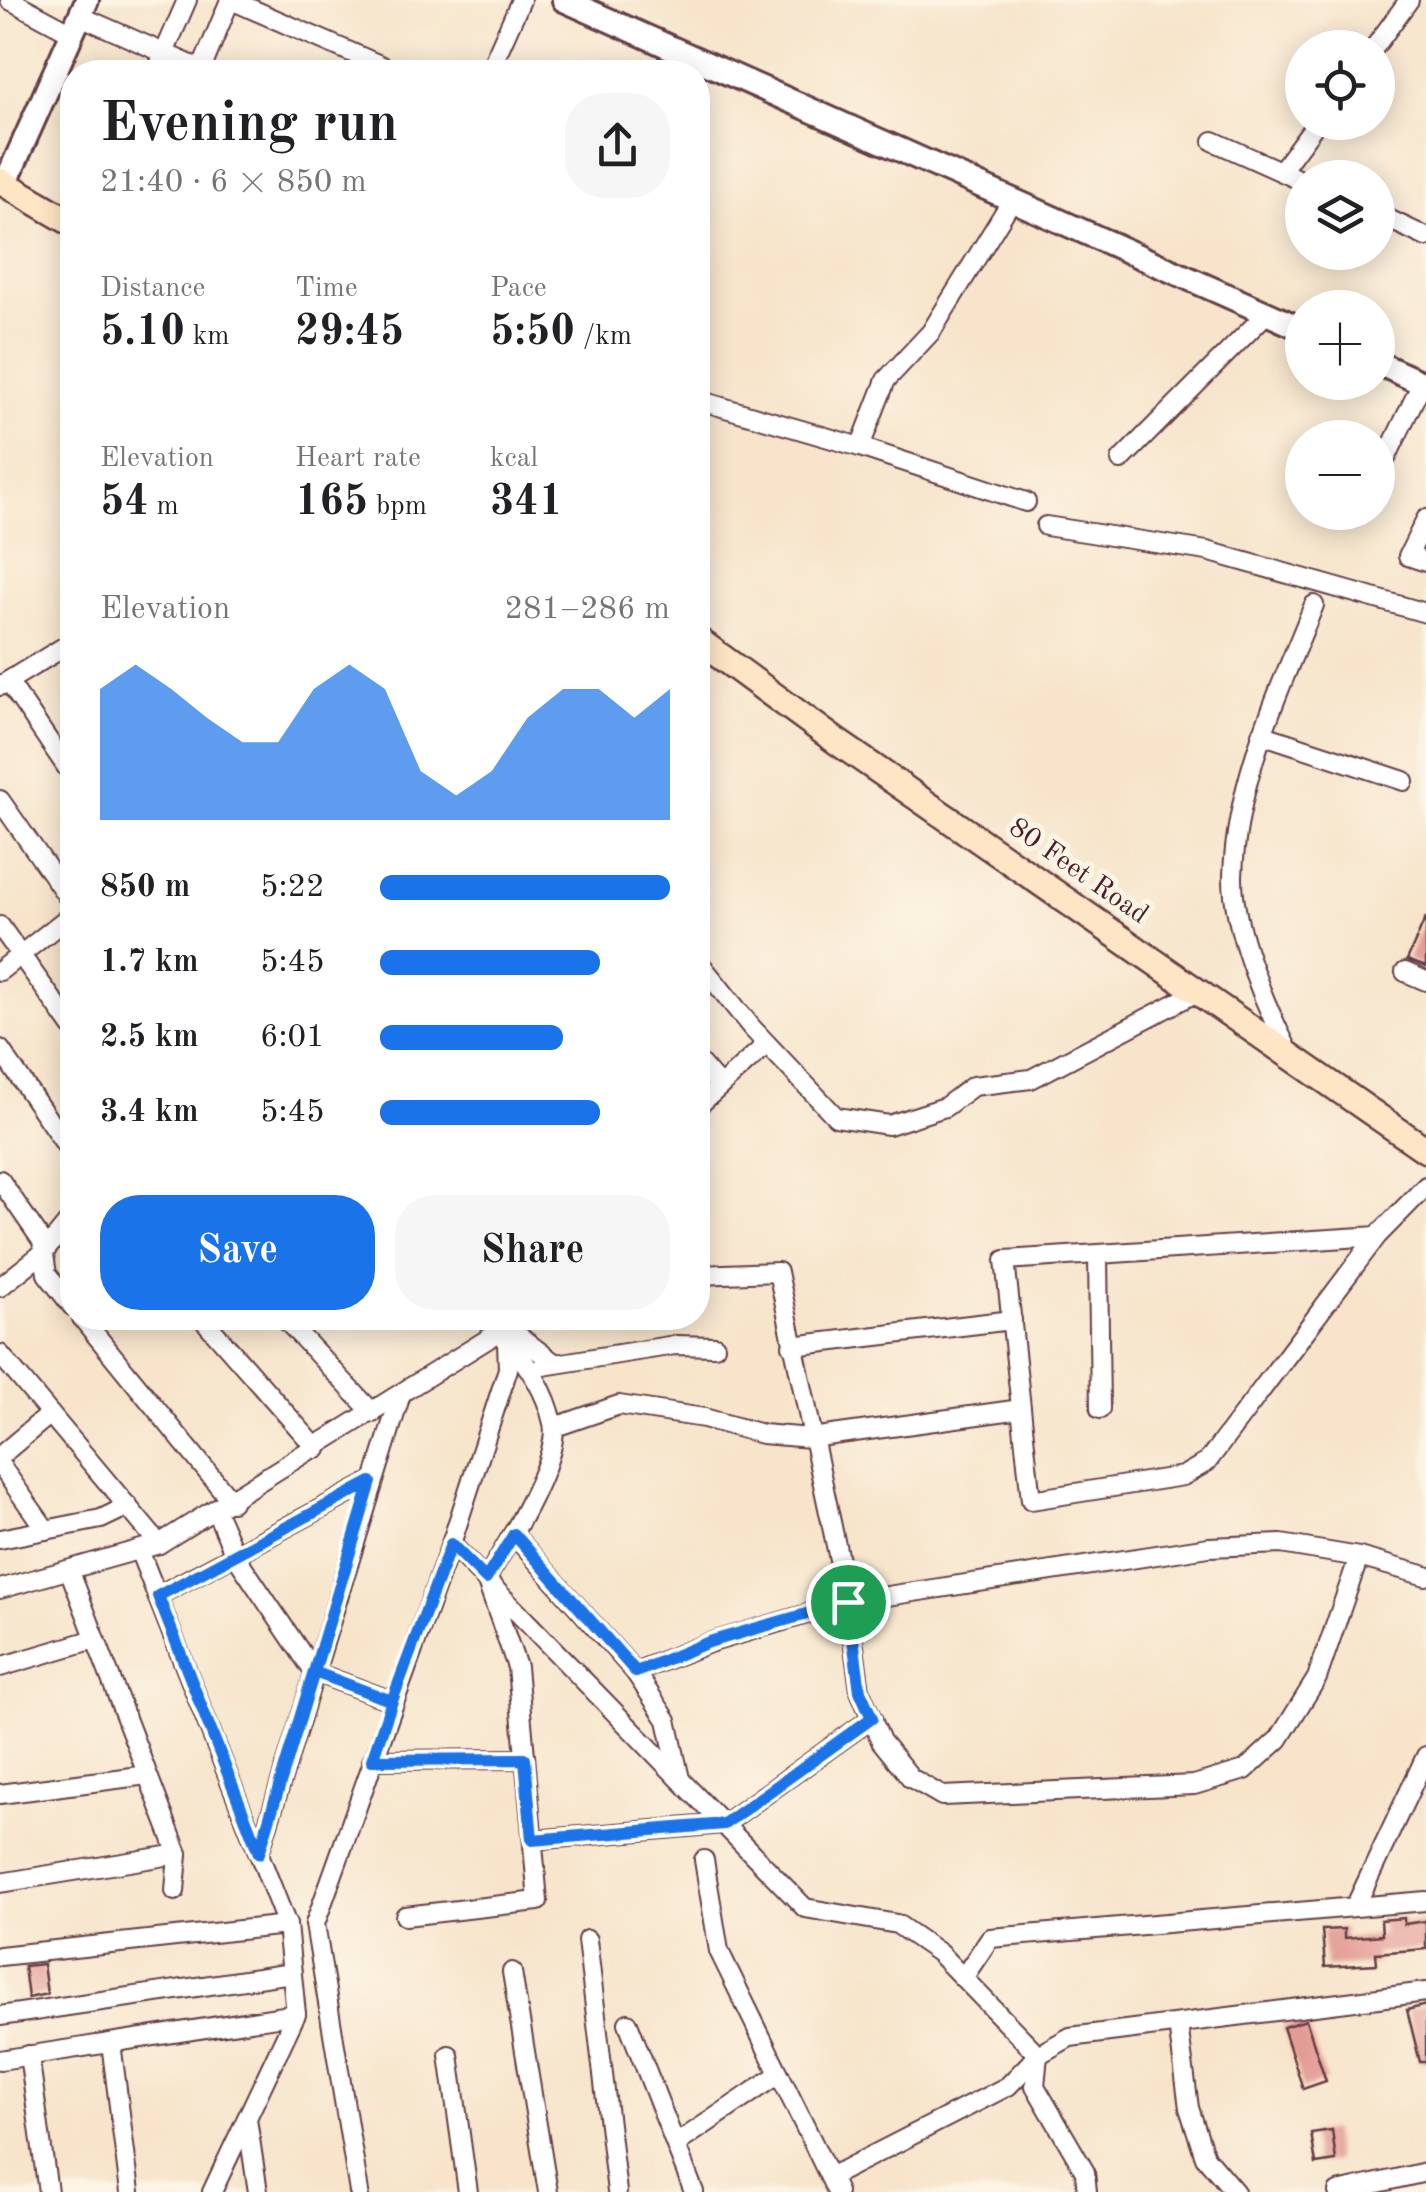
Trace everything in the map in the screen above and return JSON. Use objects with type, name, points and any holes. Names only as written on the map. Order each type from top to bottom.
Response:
[{"type":"main road","points":[[3,183],[60,215]]},
{"type":"main road","name":"80 Feet Road","points":[[710,648],[1426,1150]]},
{"type":"street","points":[[10,0],[80,17],[178,60]]},
{"type":"street","points":[[161,60],[187,0]]},
{"type":"street","points":[[208,60],[231,0],[368,60]]},
{"type":"street","points":[[494,60],[522,0]]},
{"type":"street","points":[[564,0],[683,60]]},
{"type":"street","points":[[1388,30],[1410,0]]},
{"type":"street","points":[[60,60],[80,17]]},
{"type":"street","points":[[355,60],[357,55]]},
{"type":"street","points":[[3,183],[60,60]]},
{"type":"street","points":[[710,72],[1012,200],[1285,322]]},
{"type":"street","points":[[1281,171],[1304,140]]},
{"type":"street","points":[[1214,142],[1285,173]]},
{"type":"street","points":[[860,447],[886,380],[931,332],[1012,200]]},
{"type":"street","points":[[1395,222],[1426,237]]},
{"type":"street","points":[[1121,460],[1266,314]]},
{"type":"street","points":[[1395,371],[1424,384],[1395,441]]},
{"type":"street","points":[[710,403],[860,447],[1026,502]]},
{"type":"street","points":[[1426,519],[1408,556],[1426,562]]},
{"type":"street","points":[[1046,526],[1207,551],[1426,613]]},
{"type":"street","points":[[1293,1060],[1258,990],[1233,879],[1243,799],[1262,734],[1314,604]]},
{"type":"street","points":[[60,653],[4,683],[60,759]]},
{"type":"street","points":[[1262,734],[1404,781]]},
{"type":"street","points":[[0,800],[60,886]]},
{"type":"street","points":[[0,971],[60,924]]},
{"type":"street","points":[[0,926],[60,1010]]},
{"type":"street","points":[[1406,972],[1426,981]]},
{"type":"street","points":[[710,975],[836,1117],[889,1125],[944,1107],[973,1086],[1030,1079],[1197,992]]},
{"type":"street","points":[[710,1095],[768,1044]]},
{"type":"street","points":[[0,1049],[60,1136]]},
{"type":"street","points":[[710,1075],[720,1086]]},
{"type":"street","points":[[0,1180],[42,1241],[47,1274],[60,1291]]},
{"type":"street","points":[[1377,1236],[1005,1260],[1031,1500],[1183,1476],[1207,1462],[1377,1236],[1426,1186]]},
{"type":"street","points":[[0,1287],[44,1252],[60,1233]]},
{"type":"street","points":[[1098,1256],[1100,1408]]},
{"type":"street","points":[[710,1275],[778,1272],[848,1602],[860,1691],[880,1741],[911,1778],[942,1796],[1194,1785],[1245,1770],[1280,1739],[1317,1678],[1360,1557]]},
{"type":"street","points":[[792,1346],[1012,1320]]},
{"type":"street","points":[[91,1330],[224,1507],[235,1555],[314,1672],[392,1701]]},
{"type":"street","points":[[215,1330],[317,1449]]},
{"type":"street","points":[[295,1330],[373,1413]]},
{"type":"street","points":[[0,1589],[159,1544],[505,1330]]},
{"type":"street","points":[[359,2192],[315,1924],[451,1544],[508,1369],[507,1330]]},
{"type":"street","points":[[508,1330],[553,1362]]},
{"type":"street","points":[[486,1579],[530,1507],[554,1427],[533,1370],[508,1330]]},
{"type":"street","points":[[533,1370],[553,1362],[675,1346],[715,1346]]},
{"type":"street","points":[[0,1354],[159,1544]]},
{"type":"street","points":[[259,1853],[401,1394]]},
{"type":"street","points":[[554,1427],[619,1405],[704,1418],[762,1434],[811,1438],[1022,1410]]},
{"type":"street","points":[[0,1456],[50,1414]]},
{"type":"street","points":[[0,1464],[46,1530]]},
{"type":"street","points":[[158,1596],[371,1482]]},
{"type":"street","points":[[0,1540],[102,1519],[128,1506]]},
{"type":"street","points":[[514,1534],[636,1672],[667,1720],[680,1780]]},
{"type":"street","points":[[451,1544],[805,1908],[896,1924],[939,1954],[963,1978],[1038,2055],[1035,2086],[1085,2172],[1089,2189]]},
{"type":"street","points":[[636,1672],[709,1642],[848,1602],[1209,1547],[1281,1544],[1360,1557],[1426,1576]]},
{"type":"street","points":[[139,1550],[287,1925],[296,2014],[212,2192]]},
{"type":"street","points":[[70,1572],[178,1854],[175,1891]]},
{"type":"street","points":[[406,1916],[538,1901],[517,1667],[486,1579]]},
{"type":"street","points":[[0,1667],[94,1639]]},
{"type":"street","points":[[532,1840],[724,1824],[872,1718]]},
{"type":"street","points":[[1355,1907],[1426,1756]]},
{"type":"street","points":[[372,1760],[525,1759]]},
{"type":"street","points":[[0,1794],[148,1775]]},
{"type":"street","points":[[0,1883],[178,1854]]},
{"type":"street","points":[[704,1860],[719,1952],[834,2185],[1008,2086],[1038,2055],[1070,2037],[1426,1992]]},
{"type":"street","points":[[963,1978],[990,1938],[1426,1901]]},
{"type":"street","points":[[0,1956],[287,1925]]},
{"type":"street","points":[[587,1940],[617,2192]]},
{"type":"street","points":[[0,2016],[292,1972]]},
{"type":"street","points":[[512,1972],[548,2192]]},
{"type":"street","points":[[0,2060],[296,2014]]},
{"type":"street","points":[[628,2022],[694,2192]]},
{"type":"street","points":[[1178,2024],[1189,2108],[1205,2157],[1235,2192]]},
{"type":"street","points":[[111,2043],[130,2192]]},
{"type":"street","points":[[29,2056],[48,2192]]},
{"type":"street","points":[[449,2056],[468,2192]]},
{"type":"street","points":[[676,2144],[779,2074]]},
{"type":"street","points":[[246,2119],[258,2192]]},
{"type":"street","points":[[1338,2192],[1426,2172]]},
{"type":"building","points":[[1426,917],[1426,967],[1407,960]]},
{"type":"building","points":[[1404,1918],[1404,1924],[1426,1921],[1426,1949],[1376,1953],[1377,1964],[1325,1967],[1322,1930],[1344,1929],[1344,1938],[1382,1935],[1381,1920]]},
{"type":"building","points":[[43,1964],[47,1994],[28,1998],[24,1966]]},
{"type":"building","points":[[1426,2005],[1426,2062],[1420,2062],[1407,2010]]},
{"type":"building","points":[[1306,2020],[1326,2081],[1303,2089],[1283,2027]]},
{"type":"building","points":[[1332,2130],[1336,2161],[1316,2164],[1311,2133]]},
{"type":"route","points":[[848,1602],[709,1642],[636,1672],[514,1534],[486,1579],[451,1544],[392,1701],[314,1672],[259,1853],[158,1596],[371,1482],[314,1672],[392,1701],[372,1760],[525,1759],[532,1840],[724,1824],[872,1718],[860,1691],[848,1602]]}]
